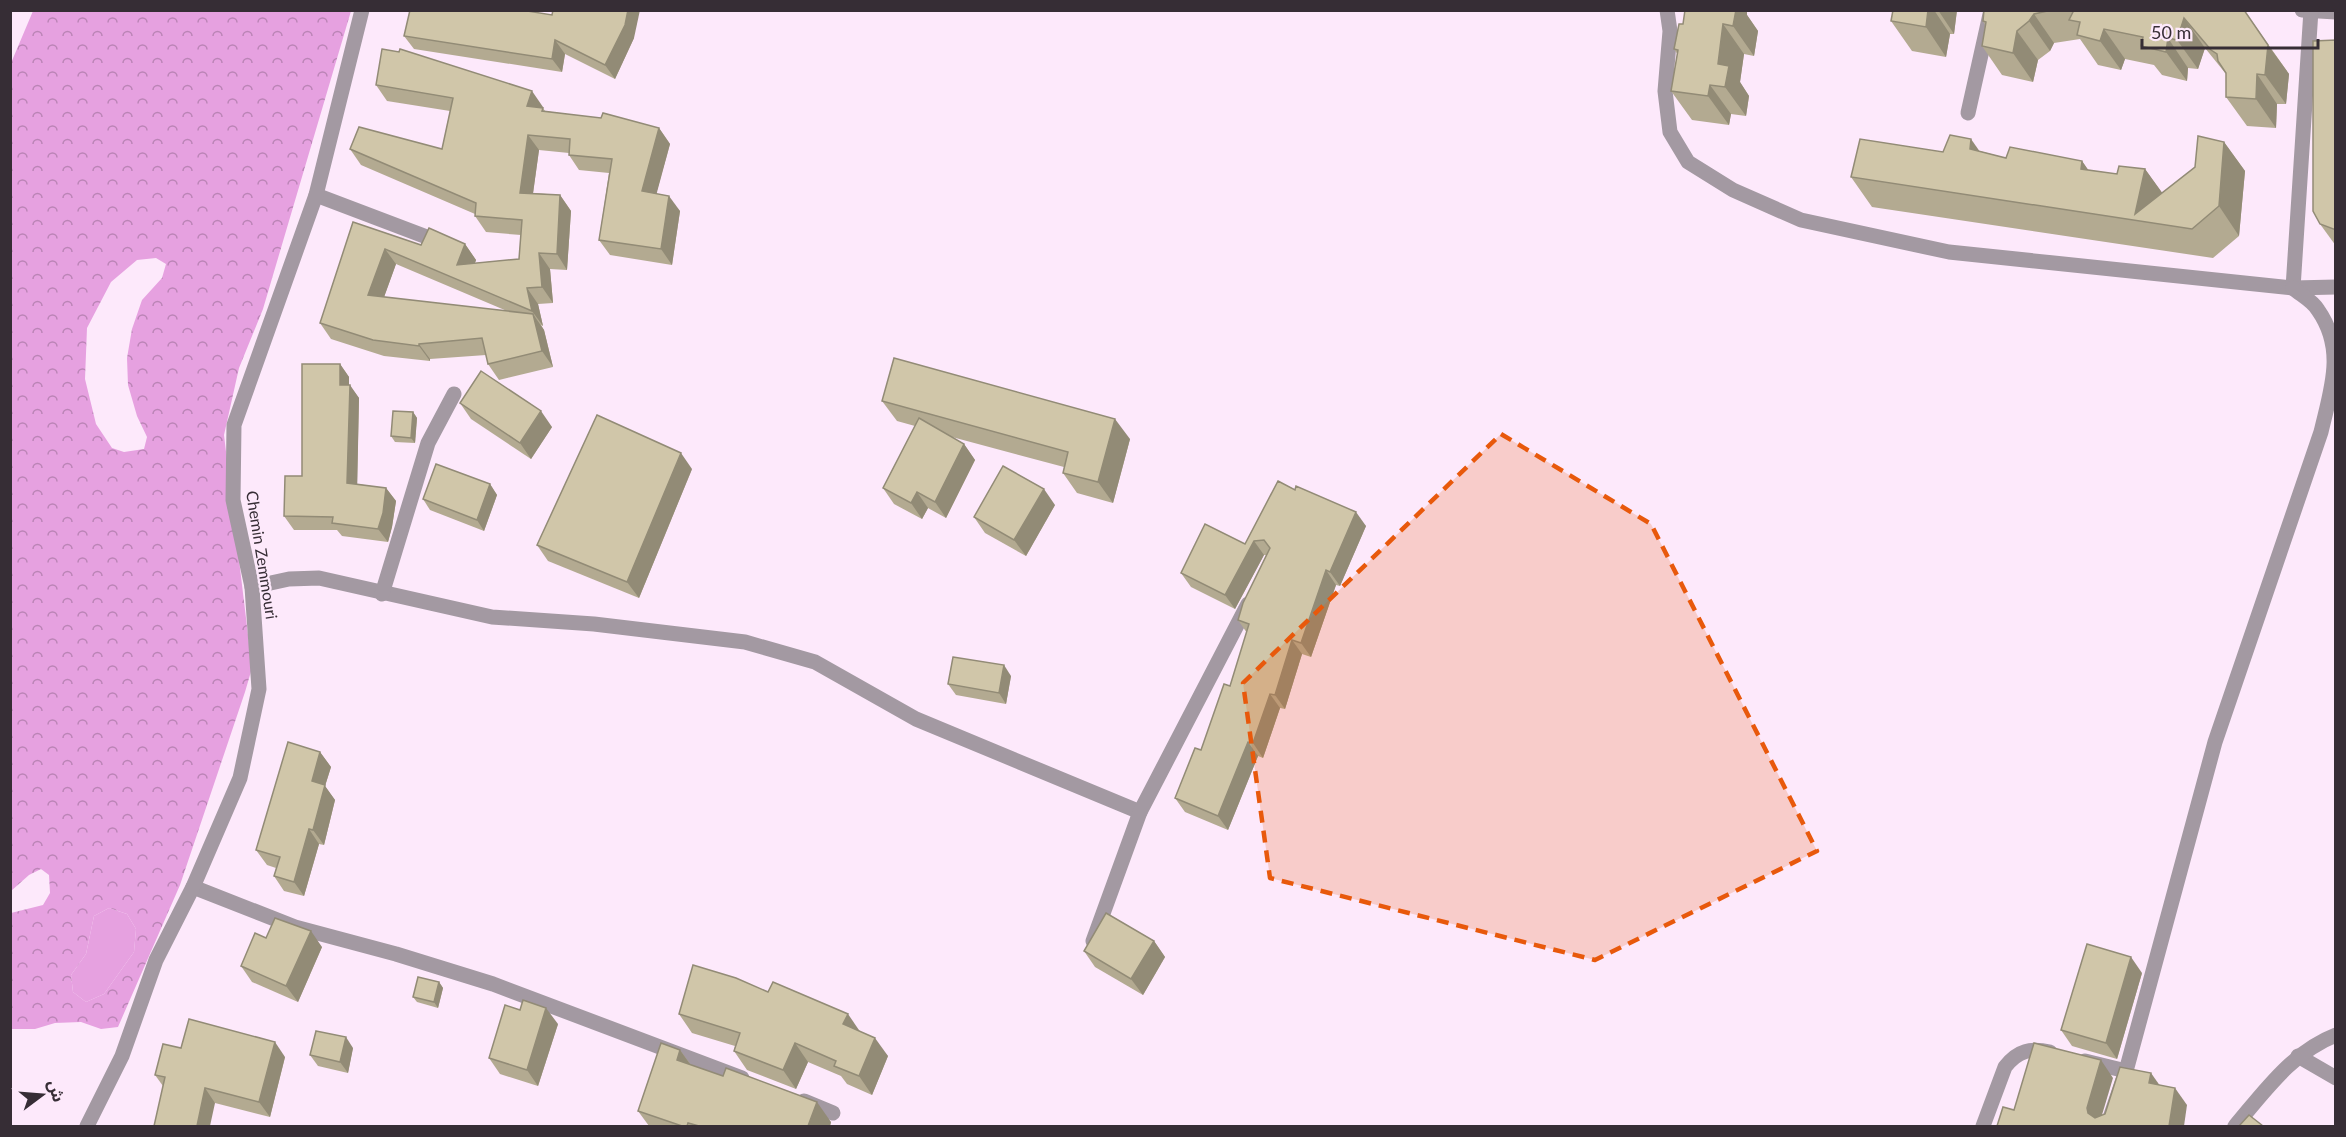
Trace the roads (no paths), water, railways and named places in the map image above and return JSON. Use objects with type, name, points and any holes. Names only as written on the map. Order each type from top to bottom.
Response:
[{"type":"street","name":"Chemin Zemmouri","points":[[87,1126],[122,1056],[156,960],[193,887],[240,778],[259,689],[252,587],[233,500],[234,425],[316,195],[362,10]]},
{"type":"street","points":[[1667,10],[1670,31],[1665,91],[1670,132],[1688,162],[1733,190],[1801,220],[1949,252],[2293,288],[2336,287]]},
{"type":"street","points":[[1968,113],[1991,10]]},
{"type":"street","points":[[2293,288],[2308,11],[2336,12]]},
{"type":"street","points":[[316,195],[432,239]]},
{"type":"street","points":[[2110,1122],[2126,1071],[2215,742],[2321,432],[2333,383],[2335,357],[2333,337],[2317,308],[2293,288]]},
{"type":"street","points":[[382,594],[428,443],[454,394]]},
{"type":"street","points":[[252,587],[289,579],[319,578],[492,617],[594,624],[746,642],[814,662],[916,719],[1140,812]]},
{"type":"street","points":[[1093,941],[1140,812],[1253,594]]},
{"type":"street","points":[[193,887],[295,927],[396,954],[493,984],[757,1083]]},
{"type":"street","points":[[2235,1126],[2298,1056],[2336,1035]]},
{"type":"street","points":[[1983,1126],[2005,1067],[2011,1058],[2030,1049],[2126,1071]]},
{"type":"street","points":[[2298,1056],[2336,1078]]},
{"type":"street","points":[[788,1095],[833,1113]]}]
